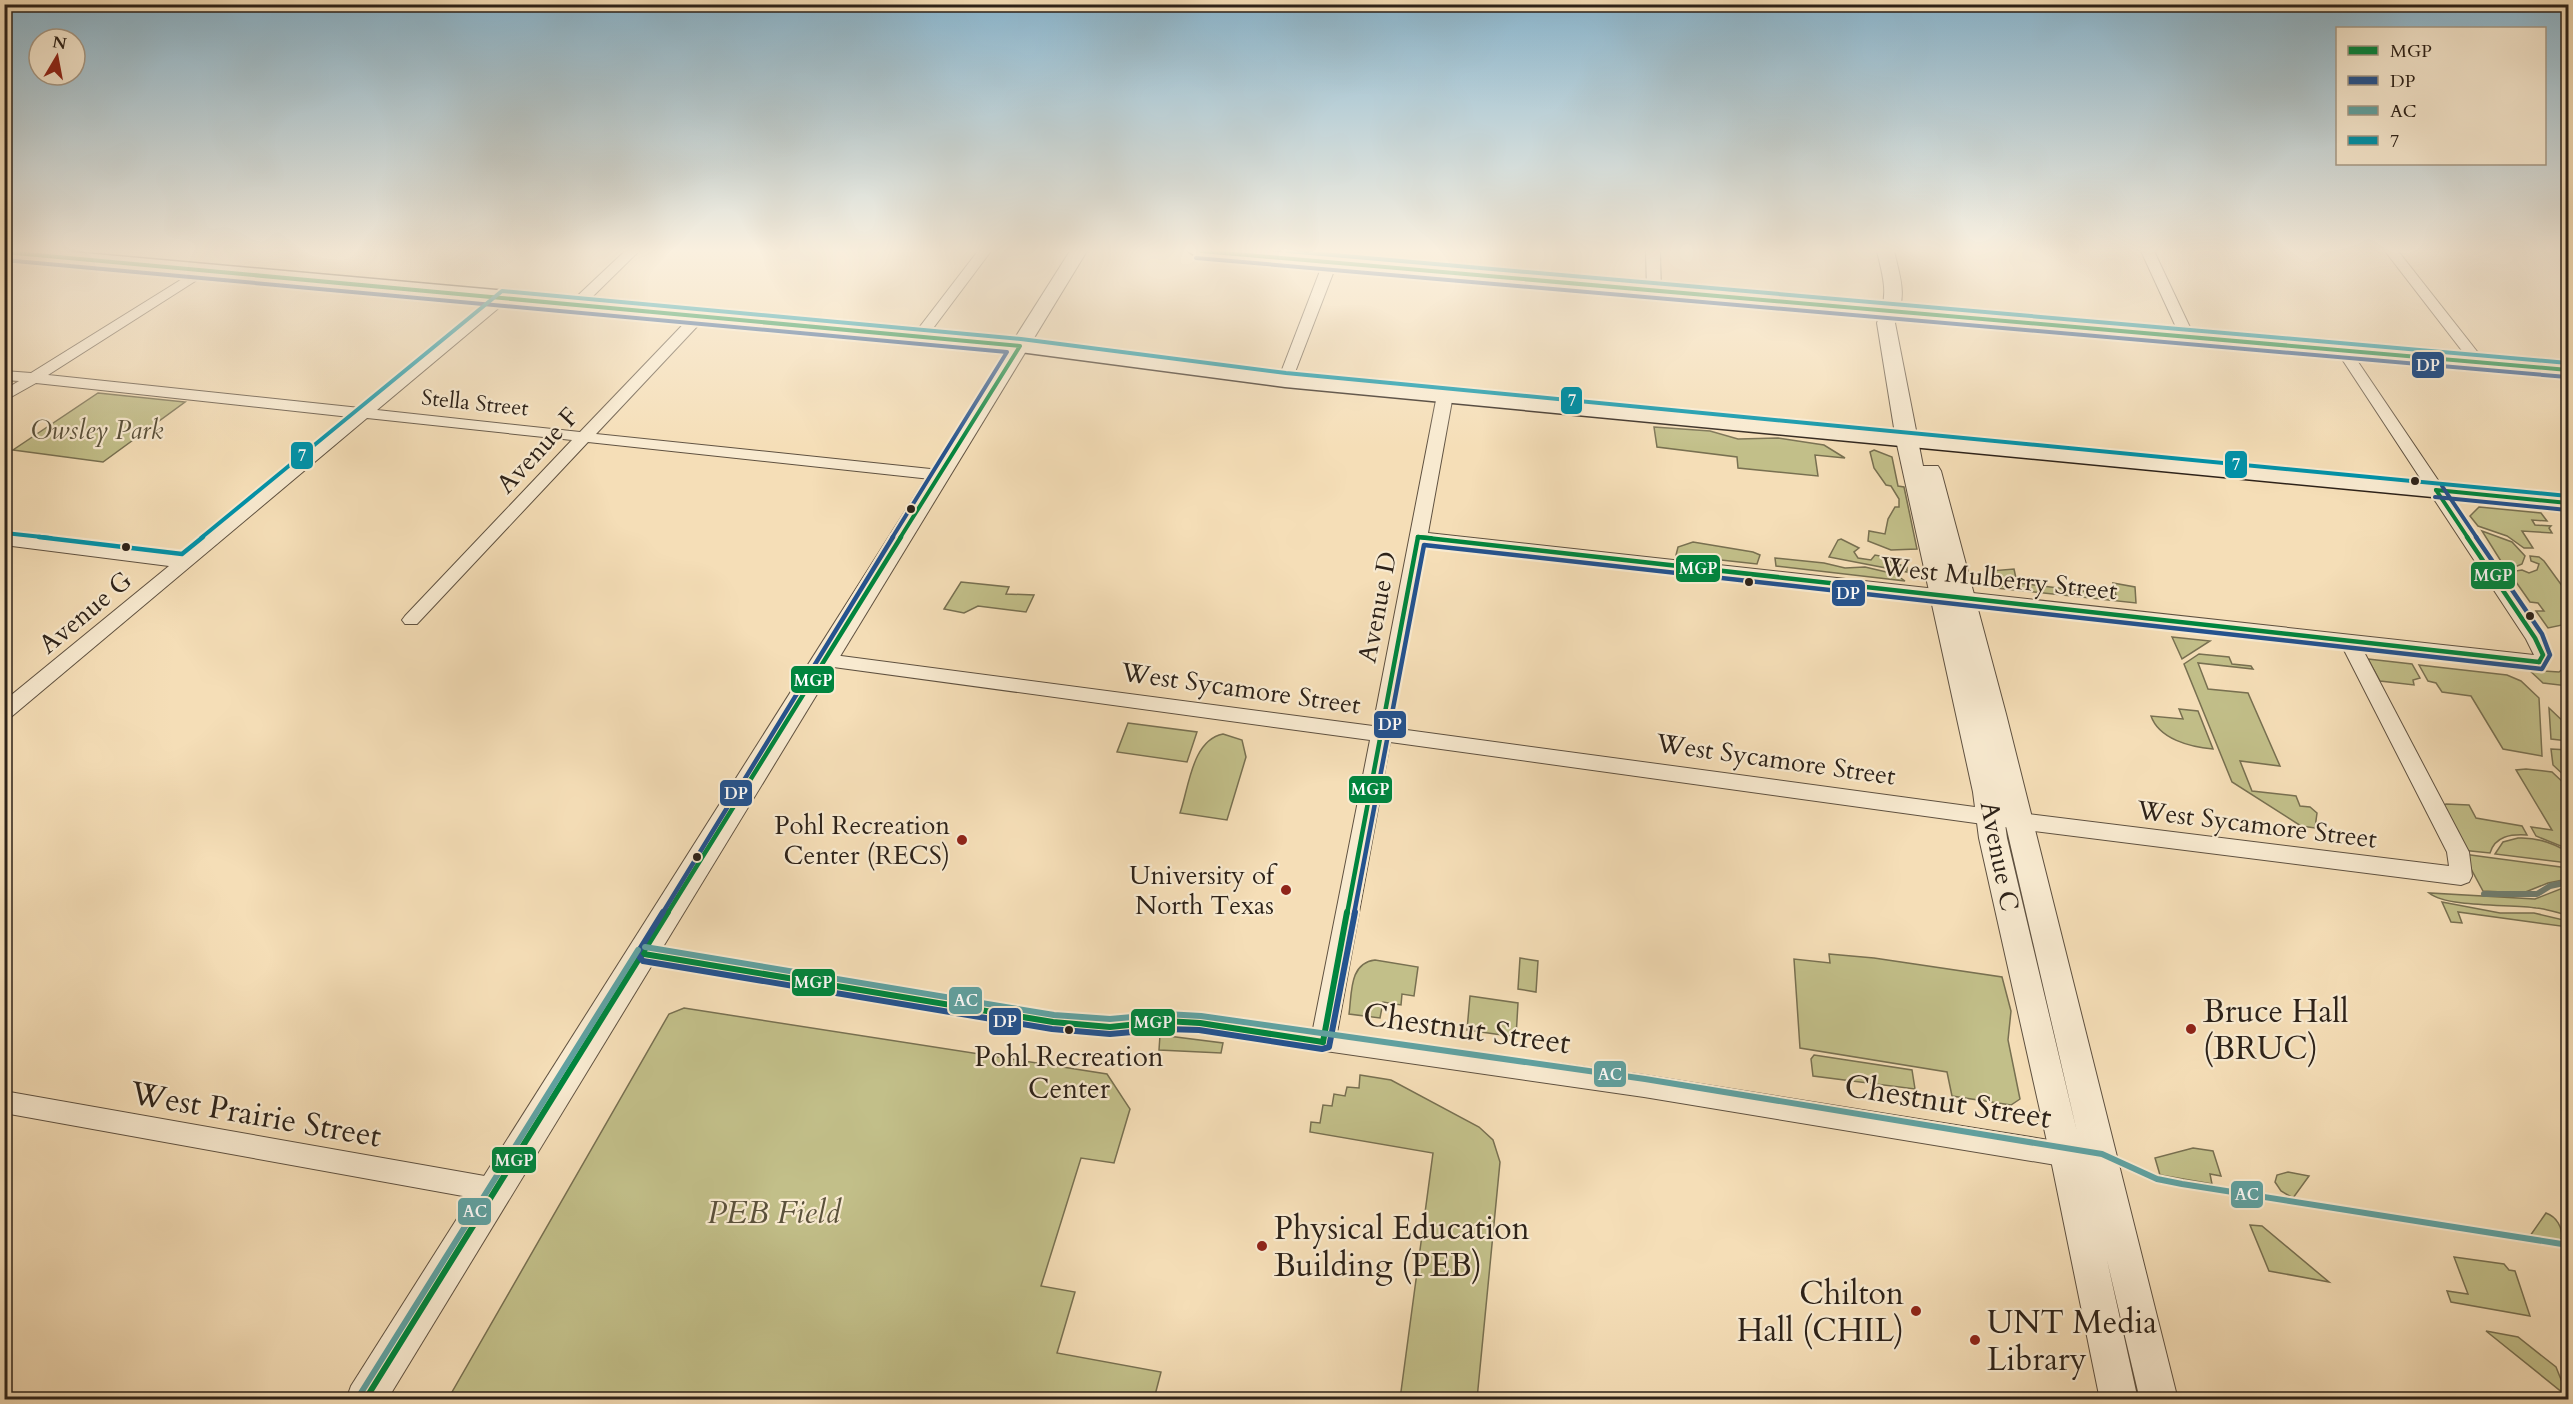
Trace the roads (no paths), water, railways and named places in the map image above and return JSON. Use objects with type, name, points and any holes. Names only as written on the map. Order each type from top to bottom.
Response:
[{"type":"main road","points":[[716,317],[1020,346],[1285,380],[2568,503]]},
{"type":"main road","points":[[1942,317],[2568,370]]},
{"type":"street","points":[[4,397],[131,317]]},
{"type":"street","name":"Avenue G","points":[[4,712],[479,317]]},
{"type":"street","name":"Avenue F","points":[[411,620],[699,317]]},
{"type":"street","points":[[920,336],[935,317]]},
{"type":"street","points":[[365,1400],[1038,317]]},
{"type":"street","points":[[1285,380],[1309,317]]},
{"type":"street","points":[[1893,317],[1898,324],[1914,441],[2005,818]]},
{"type":"street","points":[[2178,317],[2188,338]]},
{"type":"street","points":[[2442,317],[2478,362]]},
{"type":"street","points":[[2343,350],[2436,490]]},
{"type":"street","name":"Stella Street","points":[[4,375],[940,475]]},
{"type":"street","name":"Avenue D","points":[[1323,1042],[1445,395]]},
{"type":"street","name":"West Mulberry Street","points":[[1418,537],[2350,643],[2539,662],[2543,655],[2535,638],[2436,490]]},
{"type":"street","points":[[4,540],[184,562]]},
{"type":"street","name":"West Sycamore Street","points":[[826,660],[2005,818],[2461,876],[2458,852],[2350,643]]},
{"type":"street","name":"Avenue C","points":[[2005,818],[2046,1072],[2067,1155],[2119,1400]]},
{"type":"street","name":"Avenue C","points":[[2005,818],[2101,1161],[2159,1400]]},
{"type":"street","name":"Chestnut Street","points":[[644,954],[1053,1022],[1110,1027],[1166,1021],[1200,1023],[1644,1086],[2101,1161]]},
{"type":"street","name":"West Prairie Street","points":[[4,1102],[496,1190]]},
{"type":"waterway","points":[[2484,894],[2537,894],[2550,886],[2568,882]]},
{"type":"place","name":"Pohl Recreation Center (RECS)","points":[[962,840]]},
{"type":"place","name":"University of North Texas","points":[[1286,890]]},
{"type":"place","name":"Bruce Hall (BRUC)","points":[[2191,1029]]},
{"type":"place","name":"Pohl Recreation Center","points":[[1069,1030]]},
{"type":"place","name":"Physical Education Building (PEB)","points":[[1262,1246]]},
{"type":"place","name":"Chilton Hall (CHIL)","points":[[1916,1311]]},
{"type":"place","name":"UNT Media Library","points":[[1975,1340]]},
{"type":"park label","name":"Owsley Park","points":[[97,430]]},
{"type":"park label","name":"PEB Field","points":[[774,1212]]}]
